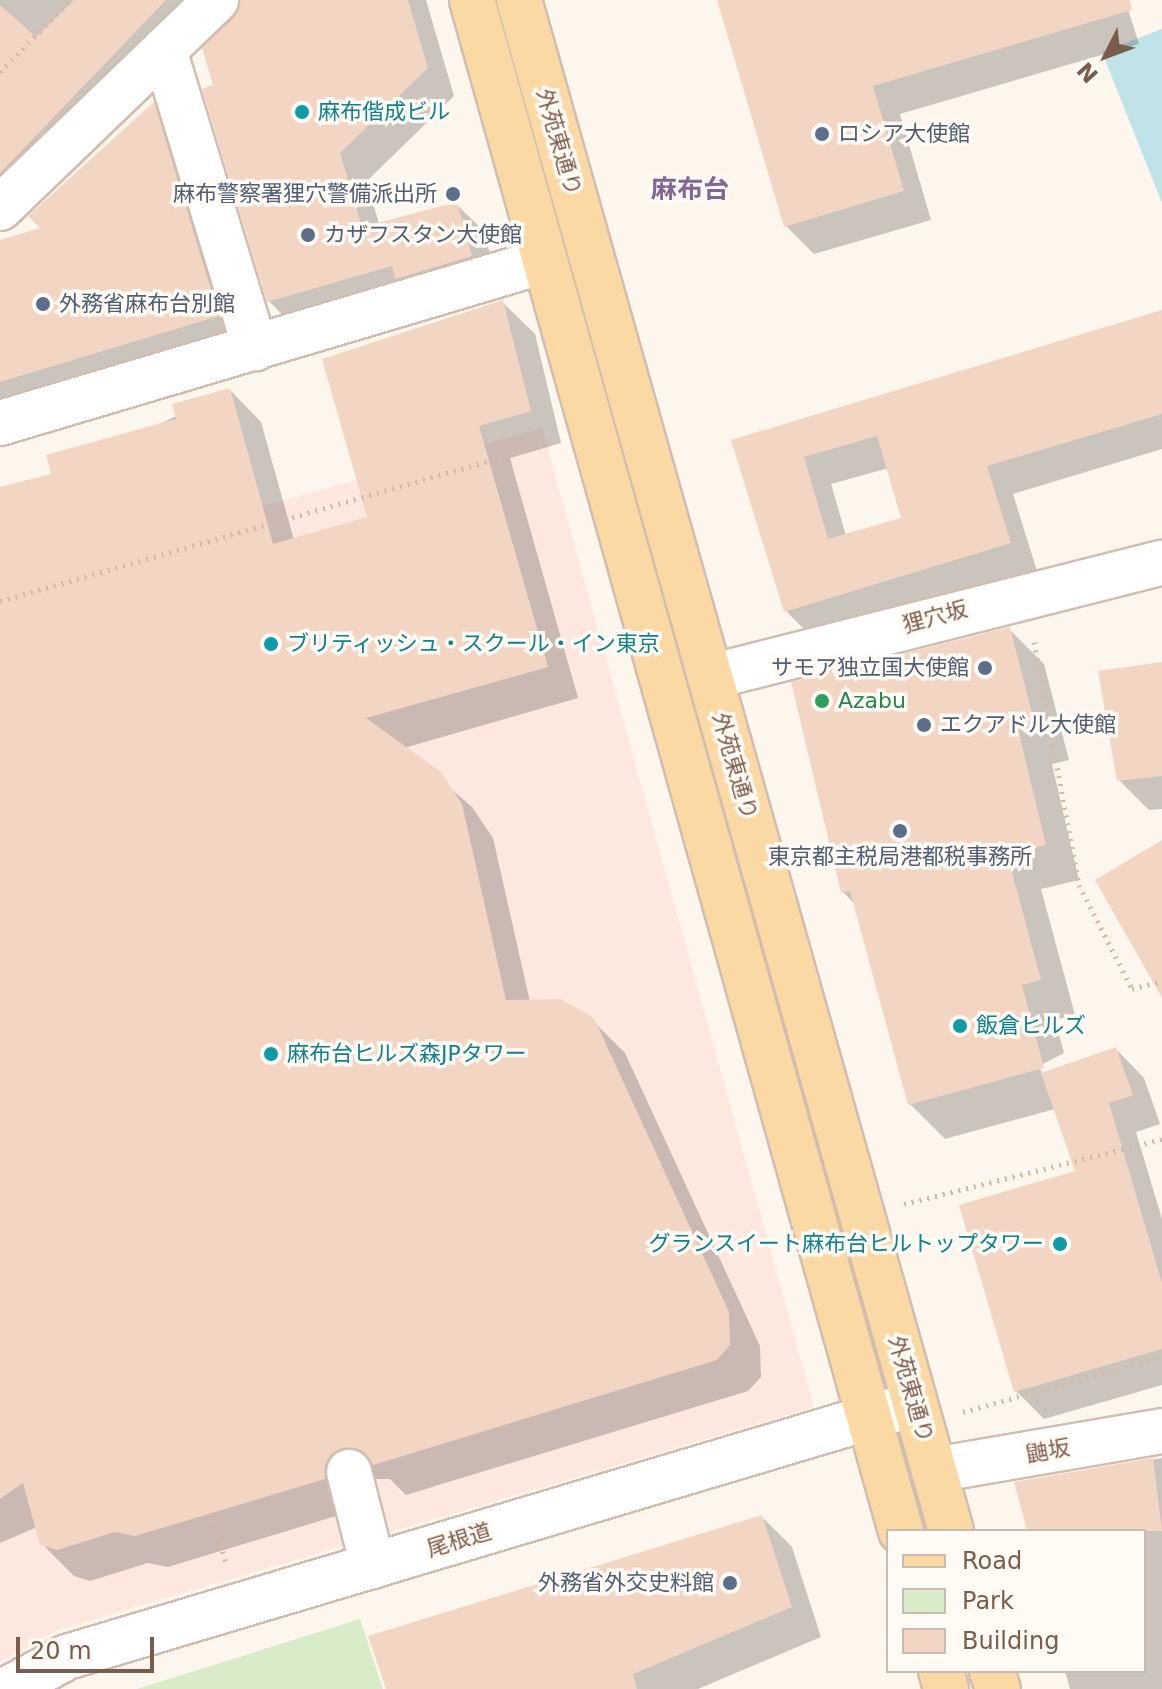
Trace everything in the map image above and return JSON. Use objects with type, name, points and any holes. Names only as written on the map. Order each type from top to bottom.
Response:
[{"type":"main road","name":"外苑東通り","points":[[472,0],[900,1529]]},
{"type":"main road","name":"外苑東通り","points":[[519,0],[710,677],[933,1409],[934,1470],[950,1529]]},
{"type":"street","points":[[0,208],[216,0]]},
{"type":"street","points":[[164,50],[255,348]]},
{"type":"street","points":[[0,423],[544,261]]},
{"type":"street","name":"狸穴坂","points":[[710,677],[1025,594],[1162,563]]},
{"type":"street","name":"尾根道","points":[[8,1689],[67,1657],[869,1417],[933,1409]]},
{"type":"street","name":"鼬坂","points":[[934,1470],[1162,1431]]},
{"type":"street","points":[[349,1472],[373,1566]]},
{"type":"path","points":[[0,72],[71,0]]},
{"type":"path","points":[[0,601],[553,443]]},
{"type":"path","points":[[1025,594],[1079,885],[1132,989],[1162,981]]},
{"type":"path","points":[[895,1207],[1162,1139]]},
{"type":"path","points":[[933,1409],[1162,1356]]},
{"type":"shaded area","points":[[542,428],[814,1407],[58,1630],[0,1662],[0,580]]},
{"type":"green space","points":[[360,1619],[383,1689],[137,1689]]},
{"type":"water","points":[[1162,29],[1162,203],[1102,52]]},
{"type":"building","points":[[74,0],[166,0],[0,173],[0,5],[36,37]]},
{"type":"building","points":[[240,0],[408,0],[428,68],[340,153],[362,227],[457,202],[472,256],[395,279],[392,266],[267,302],[202,89],[213,85],[202,48],[234,17]]},
{"type":"building","name":"ロシア大使館","points":[[717,0],[1130,0],[1132,10],[873,86],[904,191],[784,227]]},
{"type":"building","points":[[154,102],[219,316],[0,382],[0,240],[40,228],[28,216]]},
{"type":"building","points":[[503,300],[531,411],[479,426],[548,667],[366,718],[441,772],[462,804],[506,1000],[560,999],[594,1018],[729,1312],[730,1345],[717,1360],[373,1465],[356,1448],[342,1448],[325,1465],[325,1479],[135,1536],[115,1532],[57,1550],[40,1545],[23,1483],[0,1499],[0,487],[51,474],[46,455],[176,419],[172,404],[230,388],[273,544],[367,517],[322,359]]},
{"type":"building","points":[[1162,310],[1162,414],[987,466],[1011,543],[784,612],[731,440]],"holes":[[[877,436],[901,518],[828,539],[804,457]]]},
{"type":"building","points":[[1010,627],[1035,725],[1018,729],[1046,845],[1007,854],[1041,980],[1022,985],[1044,1068],[908,1105],[850,891],[841,893],[791,682]]},
{"type":"building","points":[[1162,662],[1162,776],[1117,781],[1098,671]]},
{"type":"building","points":[[1162,840],[1162,998],[1095,880]]},
{"type":"building","name":"グランスイート麻布台ヒルトップタワー","points":[[1116,1047],[1133,1095],[1109,1103],[1162,1283],[1162,1349],[1014,1392],[959,1205],[1075,1171],[1041,1073]]},
{"type":"building","points":[[1153,1458],[1162,1531],[1026,1529],[1014,1482]]},
{"type":"building","points":[[762,1515],[792,1607],[633,1674],[637,1689],[386,1689],[368,1636]]},
{"type":"place","name":"麻布偕成ビル","points":[[302,112]]},
{"type":"place","name":"ロシア大使館","points":[[822,134]]},
{"type":"place","name":"麻布警察署狸穴警備派出所","points":[[453,194]]},
{"type":"place","name":"カザフスタン大使館","points":[[308,235]]},
{"type":"place","name":"外務省麻布台別館","points":[[43,304]]},
{"type":"place","name":"ブリティッシュ・スクール・イン東京","points":[[271,644]]},
{"type":"place","name":"サモア独立国大使館","points":[[985,668]]},
{"type":"place","name":"Azabu","points":[[822,701]]},
{"type":"place","name":"エクアドル大使館","points":[[924,725]]},
{"type":"place","name":"東京都主税局港都税事務所","points":[[900,831]]},
{"type":"place","name":"飯倉ヒルズ","points":[[960,1026]]},
{"type":"place","name":"麻布台ヒルズ森JPタワー","points":[[271,1054]]},
{"type":"place","name":"グランスイート麻布台ヒルトップタワー","points":[[1060,1244]]},
{"type":"place","name":"外務省外交史料館","points":[[730,1583]]},
{"type":"district","name":"麻布台","points":[[690,190]]}]
